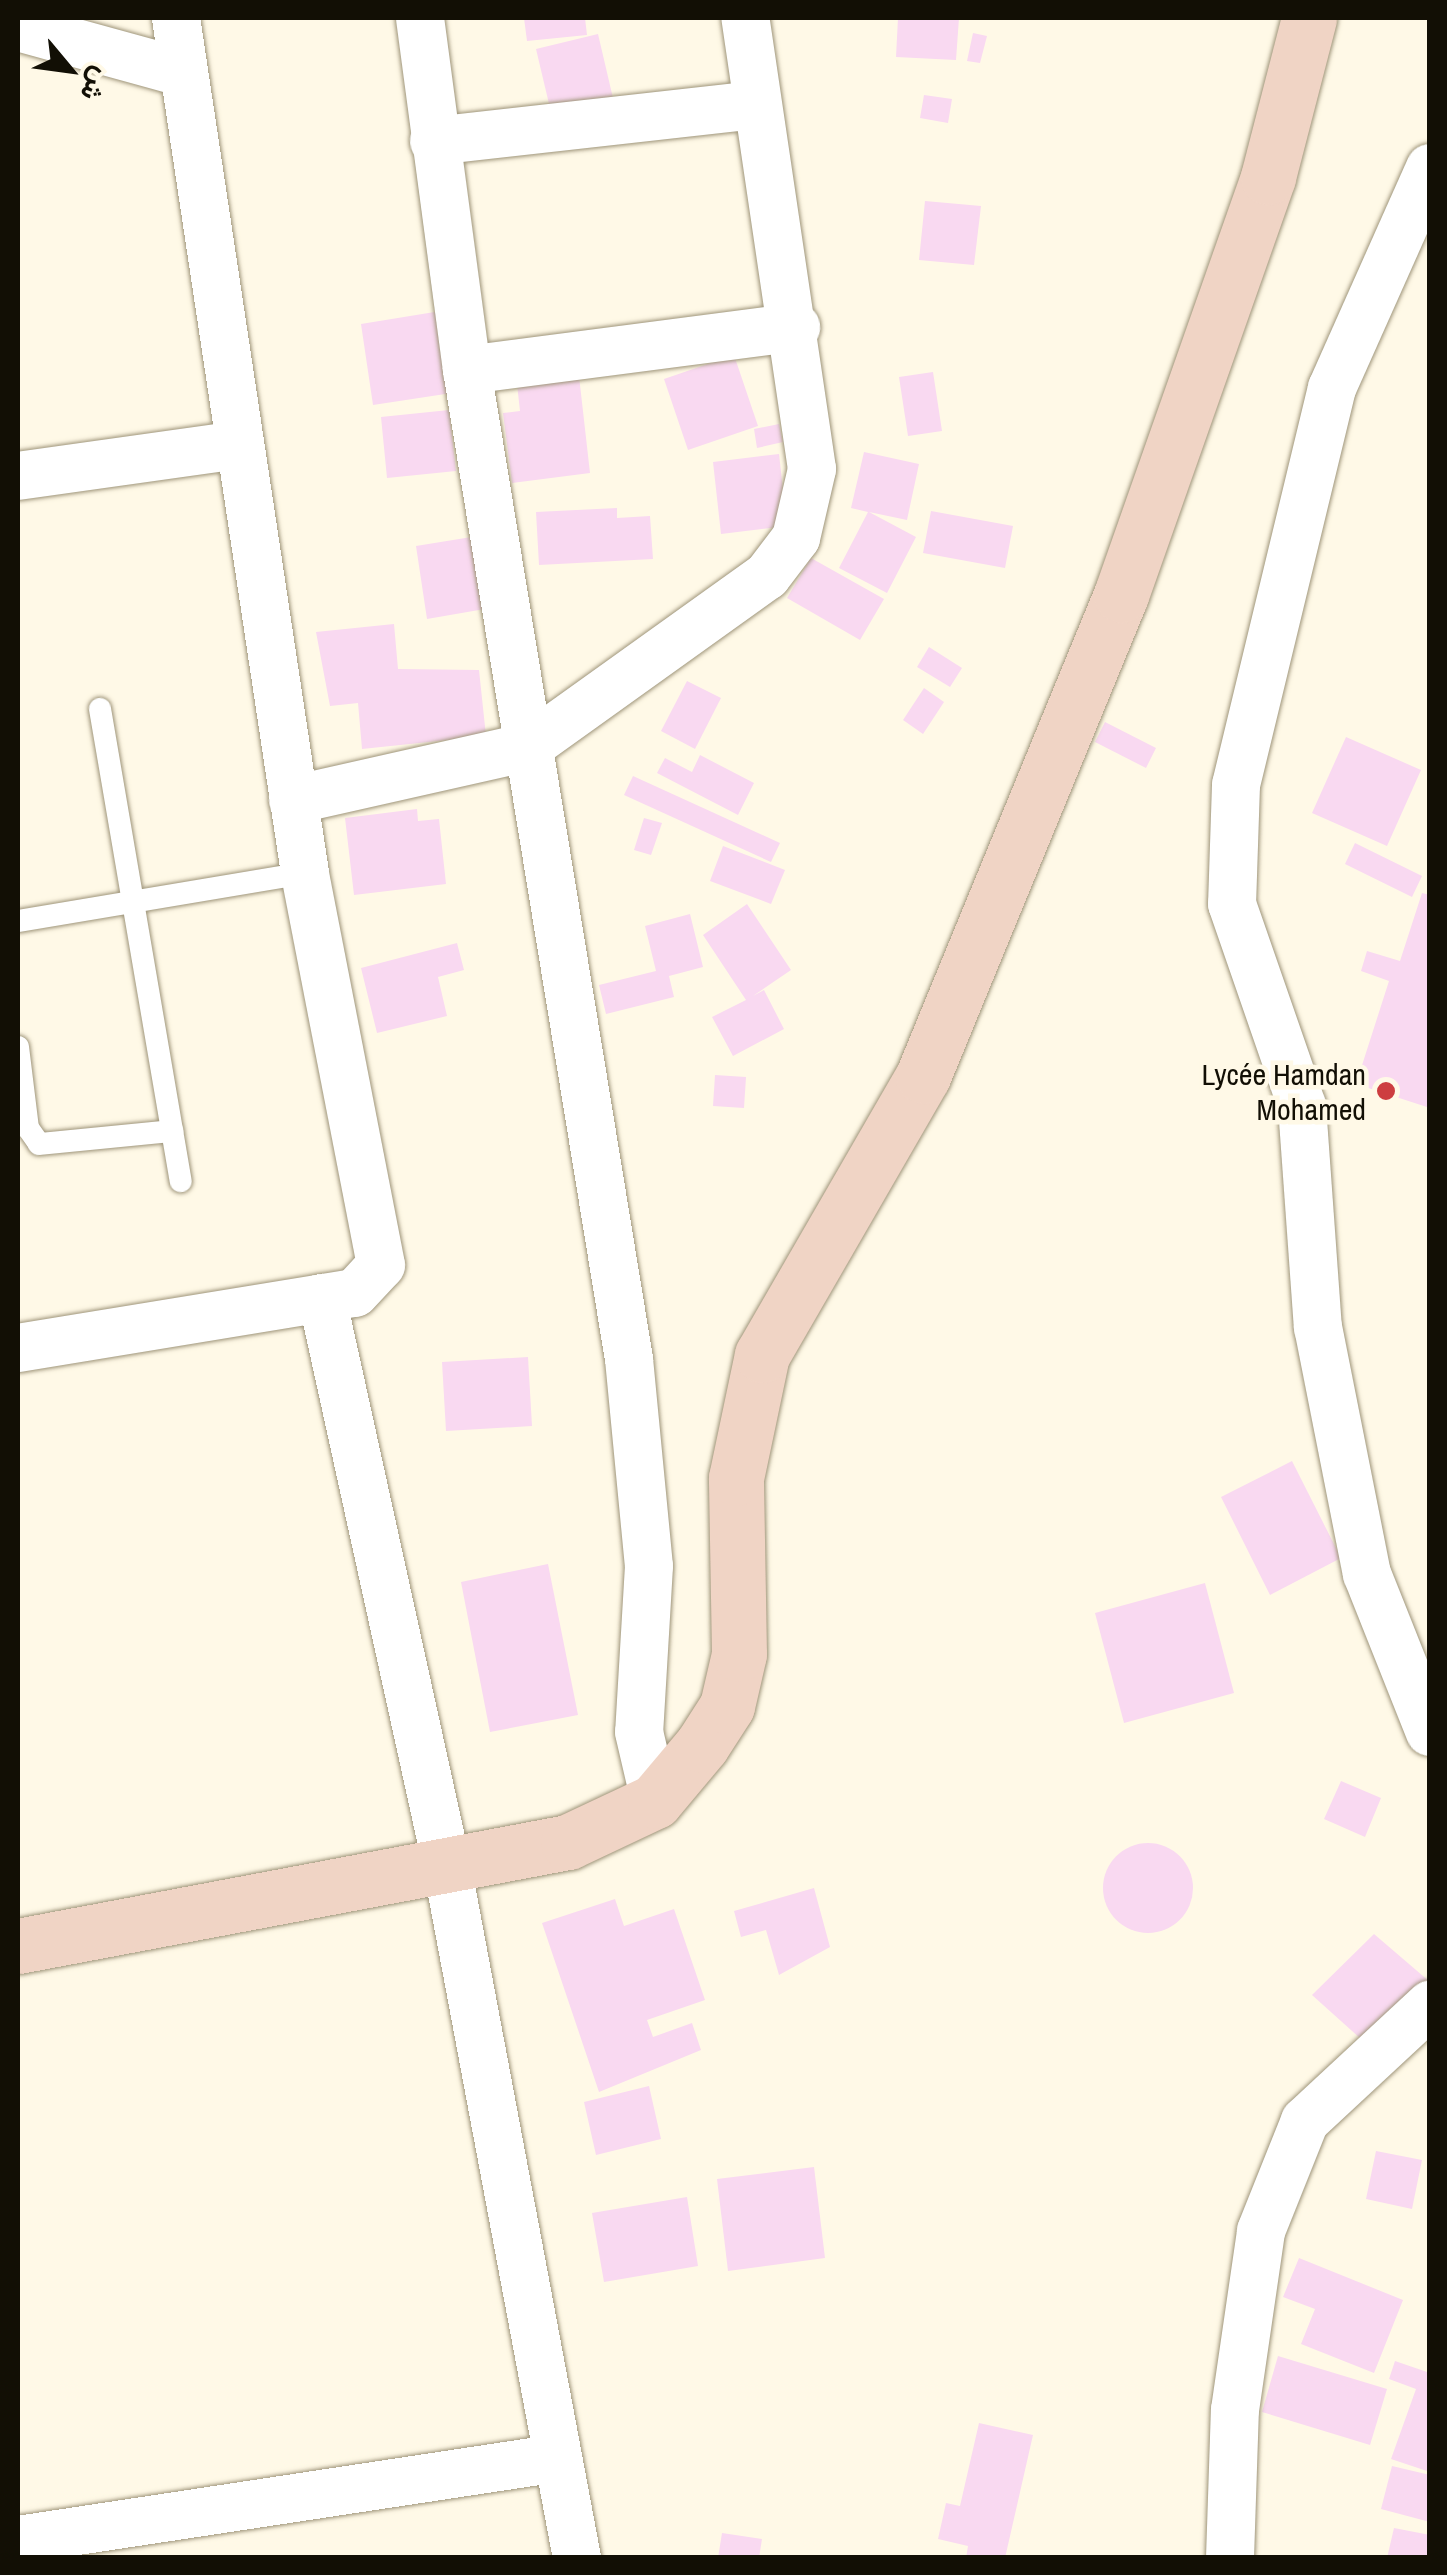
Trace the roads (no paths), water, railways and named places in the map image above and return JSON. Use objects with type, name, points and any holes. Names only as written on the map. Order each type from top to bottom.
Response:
[{"type":"main road","points":[[18,1946],[568,1842],[655,1801],[728,1706],[744,1570],[736,1478],[762,1355],[923,1076],[1121,595],[1268,177],[1310,18]]},
{"type":"street","points":[[18,1348],[365,1289],[382,1255],[305,873],[176,18]]},
{"type":"street","points":[[420,18],[467,370],[629,1359],[650,1566],[639,1732],[655,1801]]},
{"type":"street","points":[[294,800],[528,746],[767,576],[790,548],[812,469],[796,327],[755,104],[744,18]]},
{"type":"street","points":[[18,27],[182,72]]},
{"type":"street","points":[[434,141],[755,104]]},
{"type":"street","points":[[1430,168],[1418,232],[1332,388],[1236,785],[1232,904],[1302,1106],[1318,1326],[1367,1574],[1430,1732]]},
{"type":"street","points":[[467,370],[796,327]]},
{"type":"street","points":[[18,476],[238,445]]},
{"type":"street","points":[[322,1298],[446,1866],[577,2558]]},
{"type":"street","points":[[1230,2558],[1235,2410],[1261,2230],[1305,2122],[1430,2005]]},
{"type":"street","points":[[18,2540],[558,2458]]},
{"type":"lane","points":[[100,708],[181,1181]]},
{"type":"lane","points":[[18,921],[305,873]]},
{"type":"lane","points":[[18,1047],[28,1128],[38,1144],[172,1131]]},
{"type":"place","name":"Lycée Hamdan Mohamed","points":[[1386,1091]]}]
